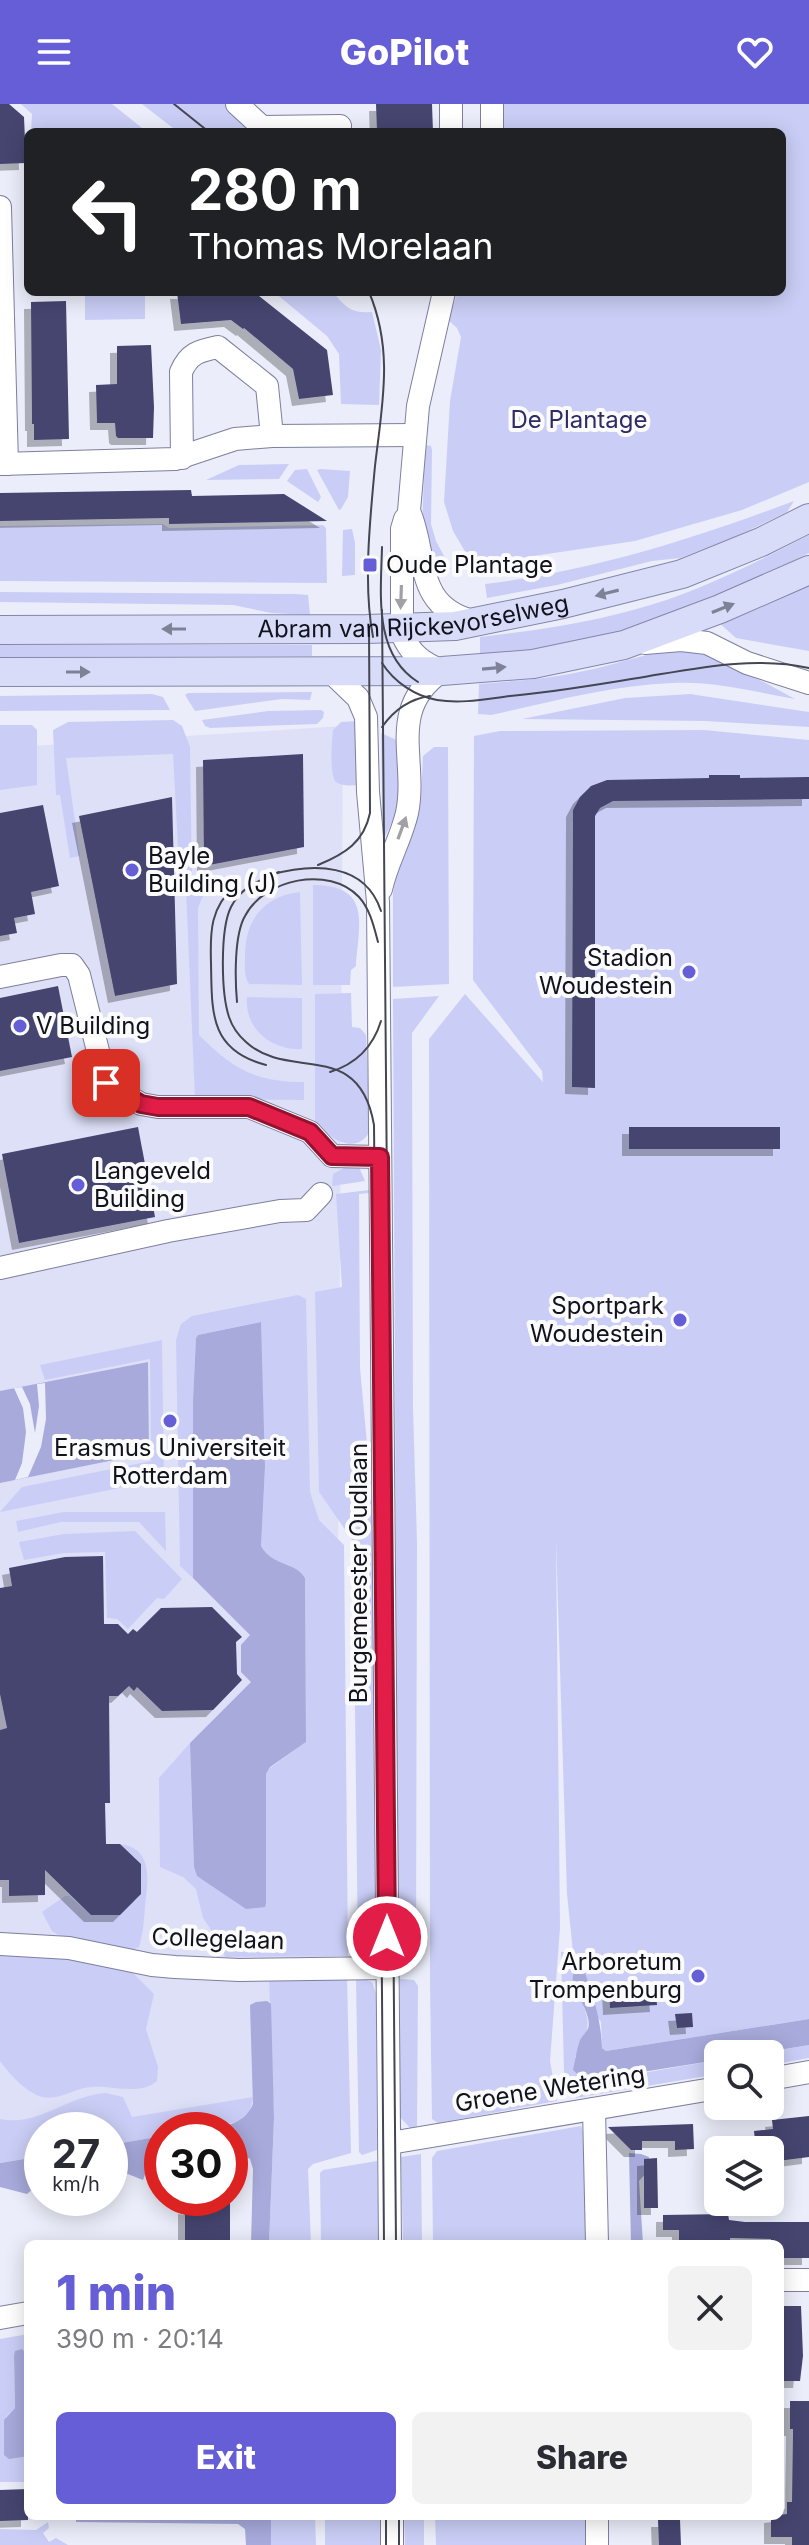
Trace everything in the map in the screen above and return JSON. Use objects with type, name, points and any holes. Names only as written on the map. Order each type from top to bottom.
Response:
[{"type":"main road","name":"Abram van Rijckevorselweg","points":[[0,630],[401,629],[455,626],[563,604],[682,574],[761,542],[809,518]]},
{"type":"main road","name":"Abram van Rijckevorselweg","points":[[0,672],[332,673],[442,671],[533,664],[624,645],[735,603],[809,570]]},
{"type":"street","points":[[237,104],[262,127],[340,121]]},
{"type":"street","points":[[451,104],[451,128]]},
{"type":"street","points":[[492,104],[492,128]]},
{"type":"street","points":[[0,207],[4,464],[182,458],[235,439],[272,436],[414,435]]},
{"type":"street","points":[[442,671],[418,659],[408,648],[401,629],[402,529],[409,511],[414,435],[443,296]]},
{"type":"street","points":[[182,458],[181,372],[186,360],[195,352],[218,347],[267,386],[272,436]]},
{"type":"street","points":[[409,511],[415,525],[424,577],[432,593],[439,603],[473,621]]},
{"type":"street","points":[[624,645],[681,640],[707,643],[747,663],[809,683]]},
{"type":"street","name":"Burgemeester Oudlaan","points":[[378,902],[387,866],[408,809],[410,713],[415,699],[442,671]]},
{"type":"street","name":"Burgemeester Oudlaan","points":[[332,673],[358,698],[366,717],[368,792],[378,902],[390,2240]]},
{"type":"street","points":[[0,977],[72,965],[79,975],[106,1083],[132,1100],[158,1107],[249,1107],[310,1132],[332,1156],[380,1157]]},
{"type":"street","points":[[0,1268],[168,1231],[280,1211],[306,1210],[321,1194]]},
{"type":"street","name":"Collegelaan","points":[[0,1944],[69,1948],[175,1967],[239,1970],[388,1968]]},
{"type":"street","points":[[784,2076],[809,2072]]},
{"type":"street","name":"Groene Wetering","points":[[390,2143],[704,2090]]},
{"type":"street","points":[[594,2109],[597,2240]]},
{"type":"street","points":[[784,2280],[809,2280]]},
{"type":"street","points":[[0,2318],[24,2314]]},
{"type":"street","points":[[392,2520],[392,2545]]},
{"type":"street","points":[[597,2520],[597,2545]]},
{"type":"shaded area","name":"Erasmus Universiteit Rotterdam","points":[[343,726],[335,2094],[216,2112],[144,2112],[144,2123],[128,2125],[128,2112],[24,2112],[24,2136],[0,2145],[0,748]]},
{"type":"shaded area","points":[[261,1322],[265,1467],[261,1546],[266,1553],[296,1569],[305,1578],[306,1742],[270,1767],[266,1774],[266,1903],[265,1907],[246,1909],[197,1876],[194,1867],[190,1743],[251,1682],[241,1672],[241,1645],[250,1635],[193,1578],[193,1400],[198,1335]]},
{"type":"shaded area","points":[[148,1362],[149,1453],[0,1483],[0,1391]]},
{"type":"shaded area","points":[[577,1966],[583,1968],[598,2017],[602,2048],[606,2051],[809,2019],[809,2045],[784,2049],[784,2040],[704,2040],[704,2062],[585,2081],[573,2070],[580,2040],[589,2026],[586,2011],[574,1986]]},
{"type":"shaded area","points":[[267,2001],[271,2004],[274,2118],[269,2240],[251,2240],[253,2169],[248,2158],[248,2113],[253,2104],[250,2005]]},
{"type":"shaded area","points":[[144,2139],[143,2180],[128,2174],[128,2142]]},
{"type":"shaded area","points":[[629,2153],[649,2157],[648,2171],[639,2181],[643,2240],[631,2240]]},
{"type":"shaded area","points":[[24,2159],[24,2193],[0,2187],[0,2163]]},
{"type":"shaded area","points":[[15,2351],[24,2351],[24,2457],[9,2459],[4,2455],[4,2420],[15,2408]]},
{"type":"shaded area","points":[[271,2520],[271,2545],[246,2545],[245,2529],[238,2524],[76,2522]]},
{"type":"green space","points":[[21,104],[112,104],[142,128],[31,128],[32,114]]},
{"type":"green space","points":[[142,104],[226,104],[252,128],[173,128]]},
{"type":"green space","name":"De Plantage","points":[[503,104],[809,104],[809,482],[742,510],[635,541],[473,565],[453,531],[444,502],[450,401],[461,337],[448,320],[457,296],[786,296],[786,128],[501,128]]},
{"type":"green space","points":[[85,296],[145,296],[145,319],[85,320]]},
{"type":"green space","points":[[279,296],[336,296],[350,308],[372,312],[381,350],[379,405],[341,404],[339,354],[327,336]]},
{"type":"green space","points":[[425,445],[431,446],[432,450],[431,524],[451,569],[429,571],[422,529]]},
{"type":"green space","points":[[289,464],[279,479],[206,480],[239,465]]},
{"type":"green space","points":[[307,469],[321,497],[318,502],[287,481],[295,470]]},
{"type":"green space","points":[[317,470],[350,471],[348,497],[339,510]]},
{"type":"green space","points":[[794,501],[787,512],[680,558],[652,561],[557,585],[487,598],[485,584],[565,571],[642,552]]},
{"type":"green space","points":[[163,524],[169,528],[323,525],[326,528],[327,583],[0,581],[0,526]]},
{"type":"green space","points":[[352,529],[355,575],[342,576],[343,530]]},
{"type":"green space","points":[[809,535],[809,553],[731,591],[590,645],[480,656],[480,637],[576,623],[656,603],[723,577]]},
{"type":"green space","points":[[809,578],[809,651],[736,638],[718,622]]},
{"type":"green space","points":[[0,592],[295,594],[308,595],[310,615],[271,613],[233,605],[0,602]]},
{"type":"green space","points":[[0,645],[312,645],[312,656],[0,657]]},
{"type":"green space","points":[[686,646],[738,668],[795,699],[719,685],[650,684],[491,715],[478,714],[479,684],[571,674]]},
{"type":"green space","points":[[312,692],[310,700],[282,699],[195,711],[185,695],[188,693]]},
{"type":"green space","points":[[152,694],[163,697],[170,710],[0,711],[0,696]]},
{"type":"green space","points":[[690,694],[809,712],[809,727],[705,721],[522,719],[625,698]]},
{"type":"green space","points":[[268,711],[324,712],[323,718],[317,724],[210,728],[202,720]]},
{"type":"green space","points":[[173,720],[182,726],[190,747],[192,883],[180,885],[173,754],[66,758],[80,856],[70,858],[60,795],[56,795],[53,730],[68,722]]},
{"type":"green space","points":[[357,721],[362,785],[342,785],[336,782],[332,772],[333,730],[341,722]]},
{"type":"green space","points":[[0,725],[32,725],[37,730],[37,785],[0,790]]},
{"type":"green space","name":"Sportpark Woudestein","points":[[704,730],[809,740],[809,2019],[606,2051],[602,2048],[601,2022],[572,1983],[587,2019],[586,2035],[575,2057],[590,2082],[704,2062],[704,2076],[576,2098],[568,2088],[564,2071],[561,1952],[573,1952],[567,1894],[556,1539],[560,1928],[550,2061],[557,2101],[438,2123],[432,2119],[430,1981],[429,1039],[465,994],[543,1082],[542,1071],[473,980],[474,736],[500,731]]},
{"type":"green space","points":[[381,733],[401,742],[398,809],[383,841]]},
{"type":"green space","points":[[434,747],[448,747],[449,984],[393,987],[393,893],[397,869],[421,800],[423,756]]},
{"type":"green space","points":[[200,884],[205,891],[198,908],[199,1035],[223,1057],[246,1071],[272,1079],[304,1082],[304,1100],[195,1099],[186,889]]},
{"type":"green space","points":[[313,885],[345,892],[358,910],[356,966],[351,970],[350,985],[313,985]]},
{"type":"green space","points":[[300,892],[302,985],[249,984],[245,972],[246,946],[252,923],[258,913],[275,899]]},
{"type":"green space","points":[[351,993],[352,1027],[360,1028],[366,1035],[370,1131],[364,1139],[350,1144],[334,1138],[315,1121],[315,994]]},
{"type":"green space","points":[[439,996],[412,1033],[413,1408],[417,1541],[416,1954],[398,1954],[393,999]]},
{"type":"green space","points":[[247,997],[302,998],[302,1049],[280,1046],[262,1036],[250,1019]]},
{"type":"green space","points":[[347,1166],[359,1167],[365,1181],[332,1186],[333,1174]]},
{"type":"green space","points":[[369,1190],[369,1193],[359,1194],[360,1368],[374,1519],[377,1940],[369,1953],[358,1956],[353,1541],[319,1492],[315,1292],[342,1287],[336,1194]]},
{"type":"green space","points":[[298,1295],[306,1299],[310,1492],[319,1520],[344,1545],[348,1956],[225,1957],[220,1943],[203,1918],[196,1889],[183,1877],[160,1867],[159,1778],[190,1743],[194,1867],[197,1875],[266,1903],[266,1774],[306,1742],[305,1578],[296,1569],[266,1553],[261,1546],[265,1467],[260,1322],[198,1335],[196,1338],[193,1578],[180,1566],[176,1340],[181,1324],[192,1316]]},
{"type":"green space","points":[[162,1340],[164,1479],[0,1512],[22,1487],[151,1461],[150,1359],[45,1380],[40,1365]]},
{"type":"green space","points":[[64,1512],[165,1512],[166,1551],[139,1522],[61,1522],[18,1532],[16,1521]]},
{"type":"green space","points":[[135,1531],[182,1579],[164,1599],[157,1598],[128,1629],[117,1619],[107,1618],[105,1552],[64,1553],[24,1560],[19,1542],[64,1534]]},
{"type":"green space","points":[[120,1844],[139,1852],[146,1868],[147,1887],[139,1947],[129,1951],[60,1936],[52,1931],[42,1912],[65,1896],[91,1915],[120,1915],[141,1894],[141,1864]]},
{"type":"green space","points":[[0,1954],[59,1955],[132,1972],[154,1994],[146,2029],[158,2067],[157,2081],[142,2088],[91,2087],[49,2098],[36,2095],[24,2087],[0,2061]]},
{"type":"green space","points":[[347,1977],[351,2153],[313,2164],[308,2169],[311,2240],[269,2240],[274,2118],[269,1979]]},
{"type":"green space","points":[[360,1978],[372,1982],[376,1993],[377,2150],[362,2155],[359,2152],[356,1980]]},
{"type":"green space","points":[[400,1979],[414,1980],[418,1986],[417,2128],[410,2128],[399,2116]]},
{"type":"green space","points":[[809,2045],[809,2058],[784,2062],[784,2049]]},
{"type":"green space","points":[[106,2093],[123,2097],[132,2117],[144,2115],[144,2139],[128,2142],[128,2112],[48,2112],[92,2095]]},
{"type":"green space","points":[[253,2097],[248,2114],[162,2112]]},
{"type":"green space","points":[[0,2119],[24,2119],[24,2159],[0,2163]]},
{"type":"green space","points":[[581,2126],[585,2140],[586,2240],[433,2240],[432,2158],[437,2151]]},
{"type":"green space","points":[[421,2154],[422,2240],[403,2240],[401,2157]]},
{"type":"green space","points":[[377,2161],[379,2240],[321,2240],[320,2173]]},
{"type":"green space","points":[[24,2335],[24,2355],[14,2356],[15,2408],[6,2417],[24,2449],[24,2482],[0,2482],[0,2339]]},
{"type":"green space","points":[[271,2520],[315,2520],[316,2545],[271,2545]]},
{"type":"green space","points":[[325,2520],[382,2520],[382,2545],[325,2545]]},
{"type":"green space","points":[[404,2520],[424,2520],[424,2545],[405,2545]]},
{"type":"green space","points":[[435,2520],[589,2520],[589,2545],[436,2545]]},
{"type":"green space","points":[[48,2522],[49,2528],[43,2533],[49,2542],[56,2538],[68,2545],[0,2545],[0,2529],[36,2530]]},
{"type":"pier","points":[[45,1383],[46,1419],[41,1447],[28,1477],[15,1480],[22,1463],[26,1432],[23,1408],[14,1388],[22,1387],[30,1404],[35,1433],[39,1406],[37,1384]]},
{"type":"building","points":[[0,104],[9,104],[24,117],[24,163],[0,164]]},
{"type":"building","points":[[376,104],[432,104],[433,128],[377,128]]},
{"type":"building","points":[[178,296],[259,296],[327,350],[333,395],[299,399],[293,369],[231,320],[181,324]]},
{"type":"building","points":[[66,301],[69,439],[34,440],[31,302]]},
{"type":"building","points":[[151,345],[153,438],[118,438],[115,423],[97,423],[96,385],[117,384],[117,346]]},
{"type":"building","points":[[191,490],[192,496],[284,494],[327,521],[169,524],[169,518],[0,521],[0,493]]},
{"type":"building","points":[[303,754],[304,847],[204,866],[203,760]]},
{"type":"building","points":[[709,775],[809,777],[809,799],[613,801],[600,808],[595,816],[595,1088],[572,1087],[573,810],[591,786],[607,780],[709,778]]},
{"type":"building","name":"Bayle Building (J)","points":[[172,797],[177,984],[115,996],[79,816]]},
{"type":"building","points":[[43,805],[59,886],[31,892],[35,914],[14,918],[17,933],[0,936],[0,813]]},
{"type":"building","name":"V Building","points":[[58,986],[72,1057],[0,1071],[0,998]]},
{"type":"building","name":"Langeveld Building","points":[[138,1127],[155,1217],[19,1243],[2,1154]]},
{"type":"building","points":[[629,1127],[780,1127],[780,1149],[629,1149]]},
{"type":"building","points":[[103,1556],[104,1624],[118,1624],[128,1634],[133,1629],[137,1632],[161,1608],[212,1607],[242,1637],[236,1642],[237,1674],[242,1680],[213,1710],[162,1711],[137,1687],[134,1691],[129,1686],[118,1696],[109,1696],[110,1803],[105,1803],[106,1844],[120,1844],[141,1864],[141,1894],[120,1915],[91,1915],[45,1870],[45,1895],[9,1896],[9,1880],[0,1880],[0,1730],[7,1728],[0,1694],[0,1588],[12,1586],[9,1568],[65,1557]]},
{"type":"building","points":[[655,1983],[657,2005],[610,2008],[609,1986]]},
{"type":"building","points":[[692,2013],[693,2027],[677,2028],[675,2014]]},
{"type":"building","points":[[809,2116],[809,2157],[784,2160],[784,2136],[755,2136],[754,2131],[773,2129],[772,2120]]},
{"type":"building","points":[[693,2124],[694,2149],[675,2150],[675,2141],[642,2141],[642,2150],[631,2150],[608,2127]]},
{"type":"building","points":[[657,2158],[658,2208],[644,2208],[644,2159]]},
{"type":"building","points":[[663,2215],[728,2216],[729,2220],[745,2222],[809,2222],[809,2258],[784,2258],[784,2240],[679,2240],[679,2230],[663,2230]]},
{"type":"building","points":[[185,2216],[230,2216],[230,2240],[185,2240]]},
{"type":"building","points":[[784,2306],[801,2306],[803,2356],[800,2381],[784,2381]]},
{"type":"building","points":[[790,2401],[809,2401],[809,2545],[792,2545],[792,2537],[771,2537],[771,2520],[784,2520],[787,2502],[792,2502],[793,2429],[790,2429]]},
{"type":"building","points":[[24,2489],[24,2520],[28,2520],[0,2521],[0,2490]]},
{"type":"building","points":[[658,2520],[680,2520],[681,2545],[659,2545]]},
{"type":"tram line","points":[[174,104],[204,128]]},
{"type":"tram line","points":[[370,296],[377,314],[384,357],[383,400],[368,552],[368,596],[373,637]]},
{"type":"tram line","points":[[382,547],[381,603],[387,639],[393,656],[403,670],[418,682]]},
{"type":"tram line","points":[[382,610],[396,2240]]},
{"type":"tram line","points":[[318,865],[352,846],[363,832],[370,813],[369,627]]},
{"type":"tram line","points":[[382,663],[413,692],[437,700],[455,701],[561,690],[747,663],[809,668]]},
{"type":"tram line","points":[[382,727],[403,706],[430,696]]},
{"type":"tram line","points":[[270,875],[303,869],[336,870],[363,883],[381,911]]},
{"type":"tram line","points":[[279,872],[246,889],[235,900],[227,917],[223,961],[226,1006],[234,1027],[246,1042],[263,1053],[282,1059],[338,1071],[354,1081],[366,1098],[374,1125],[375,1227]]},
{"type":"tram line","points":[[237,1002],[236,958],[241,924],[254,903],[282,885],[315,879],[346,887],[366,907],[378,942]]},
{"type":"tram line","points":[[236,885],[221,902],[213,921],[211,981],[214,1013],[224,1039],[234,1050],[266,1065]]},
{"type":"tram line","points":[[330,1072],[362,1053],[381,1021]]},
{"type":"tram line","points":[[378,1495],[384,2240]]},
{"type":"tram line","points":[[386,2520],[386,2545]]},
{"type":"tram line","points":[[399,2520],[399,2545]]},
{"type":"place","name":"Oude Plantage","points":[[370,565]]},
{"type":"place","name":"Bayle Building (J)","points":[[132,870]]},
{"type":"place","name":"Stadion Woudestein","points":[[689,972]]},
{"type":"place","name":"V Building","points":[[20,1026]]},
{"type":"place","name":"Langeveld Building","points":[[78,1185]]},
{"type":"place","name":"Sportpark Woudestein","points":[[680,1320]]},
{"type":"place","name":"Erasmus Universiteit Rotterdam","points":[[170,1421]]},
{"type":"place","name":"Arboretum Trompenburg","points":[[698,1976]]},
{"type":"route","points":[[106,1083],[132,1100],[158,1107],[249,1107],[310,1132],[332,1156],[380,1157],[387,1937]]}]
